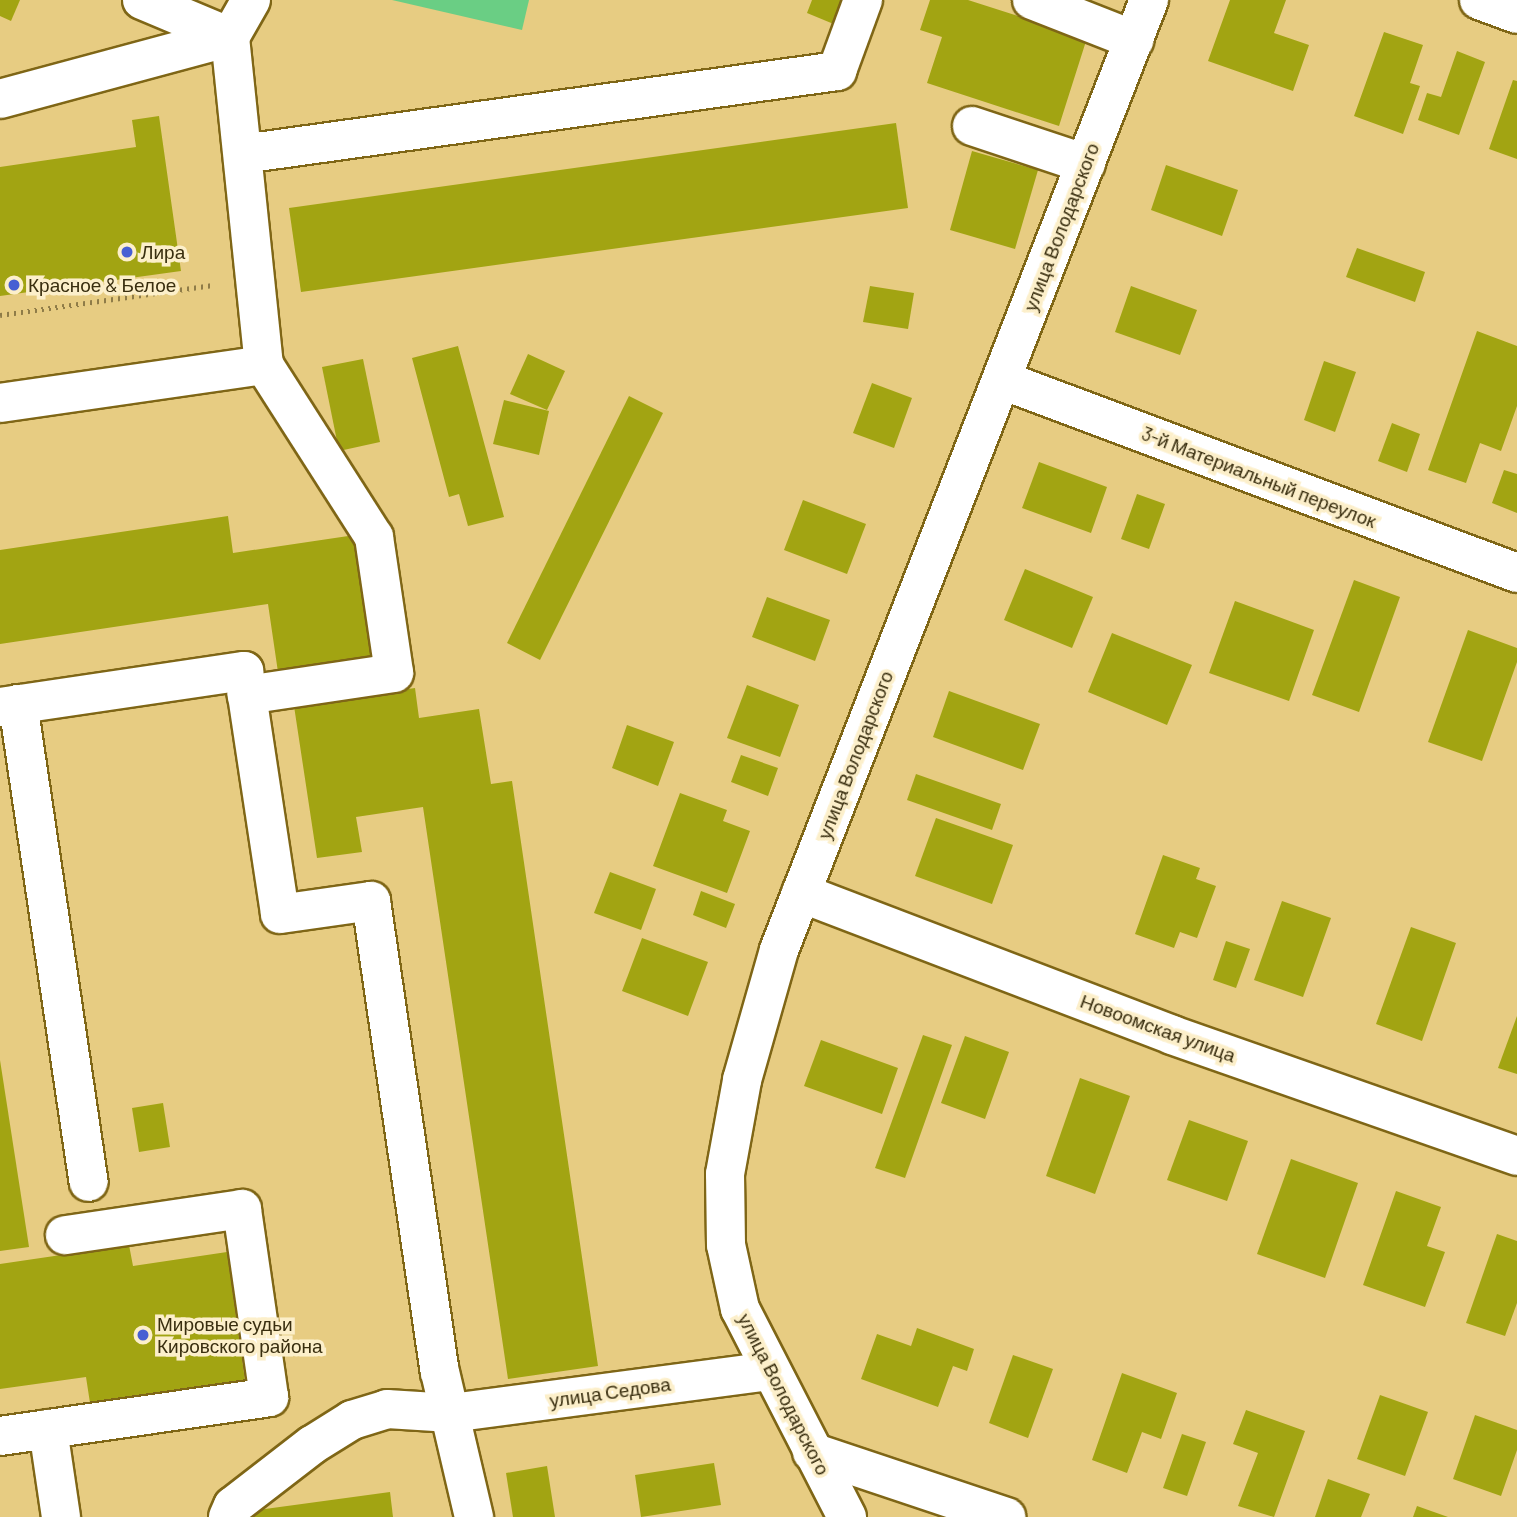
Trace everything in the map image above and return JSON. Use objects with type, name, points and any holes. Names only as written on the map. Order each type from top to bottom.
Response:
[{"type":"street","points":[[142,0],[230,37]]},
{"type":"street","points":[[247,695],[394,673],[374,537],[264,365],[230,37],[251,0]]},
{"type":"street","points":[[243,154],[837,71],[863,0]]},
{"type":"street","points":[[1032,0],[1134,40]]},
{"type":"street","name":"улица Володарского","points":[[847,1517],[768,1371],[737,1296],[726,1245],[725,1174],[742,1080],[779,950],[1149,0]]},
{"type":"street","points":[[1479,0],[1517,14]]},
{"type":"street","points":[[0,99],[230,37]]},
{"type":"street","points":[[972,126],[1086,164]]},
{"type":"street","points":[[0,403],[264,365]]},
{"type":"street","name":"3-й Материальный переулок","points":[[1002,380],[1517,573]]},
{"type":"street","points":[[89,1182],[9,705],[244,671],[280,914],[371,901],[440,1372],[474,1517]]},
{"type":"street","name":"Новоомская улица","points":[[801,893],[1172,1035],[1517,1156]]},
{"type":"street","points":[[0,1436],[269,1397],[242,1209],[65,1235]]},
{"type":"street","name":"улица Седова","points":[[228,1517],[233,1506],[352,1420],[387,1409],[451,1413],[768,1371]]},
{"type":"street","points":[[48,1429],[61,1517]]},
{"type":"street","points":[[812,1452],[1006,1517]]},
{"type":"path","points":[[0,315],[255,279]]},
{"type":"green space","points":[[392,0],[529,0],[522,30]]},
{"type":"building","points":[[0,0],[20,0],[11,21],[0,16]]},
{"type":"building","points":[[812,0],[847,0],[836,25],[807,13]]},
{"type":"building","points":[[930,0],[968,0],[1087,38],[1059,126],[927,83],[942,37],[920,30]]},
{"type":"building","points":[[1230,0],[1286,0],[1274,33],[1309,45],[1293,91],[1208,61]]},
{"type":"building","points":[[1384,32],[1423,45],[1410,83],[1420,86],[1403,134],[1354,116]]},
{"type":"building","points":[[1457,51],[1485,62],[1459,135],[1418,120],[1427,93],[1441,97]]},
{"type":"building","points":[[1513,80],[1517,81],[1517,159],[1489,149]]},
{"type":"building","points":[[159,116],[181,271],[0,296],[0,167],[136,147],[132,120]]},
{"type":"building","points":[[896,123],[908,208],[301,292],[289,208]]},
{"type":"building","points":[[972,151],[1038,170],[1015,249],[950,230]]},
{"type":"building","points":[[1166,165],[1238,190],[1222,236],[1151,210]]},
{"type":"building","points":[[1357,248],[1425,272],[1415,302],[1346,277]]},
{"type":"building","points":[[870,286],[914,293],[908,329],[863,322]]},
{"type":"building","points":[[1131,286],[1197,310],[1180,355],[1115,332]]},
{"type":"building","points":[[1477,331],[1517,346],[1517,406],[1501,451],[1480,443],[1466,483],[1428,470]]},
{"type":"building","points":[[458,346],[504,517],[468,526],[459,494],[449,497],[412,358]]},
{"type":"building","points":[[528,354],[565,371],[547,410],[510,394]]},
{"type":"building","points":[[363,359],[380,442],[339,451],[322,367]]},
{"type":"building","points":[[1324,361],[1356,372],[1335,432],[1304,420]]},
{"type":"building","points":[[872,383],[912,398],[894,448],[853,433]]},
{"type":"building","points":[[629,396],[663,413],[540,660],[507,643]]},
{"type":"building","points":[[504,400],[549,411],[539,455],[493,444]]},
{"type":"building","points":[[1392,423],[1420,434],[1407,472],[1378,461]]},
{"type":"building","points":[[1039,462],[1107,487],[1091,533],[1022,508]]},
{"type":"building","points":[[1504,470],[1517,474],[1517,513],[1492,503]]},
{"type":"building","points":[[1137,494],[1165,504],[1149,549],[1121,539]]},
{"type":"building","points":[[803,500],[866,524],[847,574],[784,550]]},
{"type":"building","points":[[228,516],[233,553],[355,535],[374,665],[279,679],[268,604],[0,644],[0,550]]},
{"type":"building","points":[[1025,569],[1093,597],[1072,648],[1004,620]]},
{"type":"building","points":[[1354,580],[1400,597],[1359,712],[1312,695]]},
{"type":"building","points":[[767,597],[830,620],[815,661],[752,637]]},
{"type":"building","points":[[1235,601],[1314,630],[1289,701],[1209,673]]},
{"type":"building","points":[[1468,630],[1517,648],[1517,662],[1482,761],[1428,742]]},
{"type":"building","points":[[1112,633],[1192,665],[1167,725],[1088,692]]},
{"type":"building","points":[[747,685],[799,705],[780,757],[727,738]]},
{"type":"building","points":[[415,688],[419,718],[479,709],[491,784],[512,781],[598,1366],[508,1379],[423,807],[356,817],[362,852],[317,858],[294,706]]},
{"type":"building","points":[[949,691],[1040,724],[1023,770],[933,737]]},
{"type":"building","points":[[627,725],[674,742],[658,786],[612,768]]},
{"type":"building","points":[[741,755],[778,768],[768,796],[731,782]]},
{"type":"building","points":[[916,774],[1001,804],[992,830],[907,800]]},
{"type":"building","points":[[680,793],[727,810],[723,821],[750,831],[727,893],[653,866]]},
{"type":"building","points":[[936,818],[1013,845],[992,904],[915,876]]},
{"type":"building","points":[[1163,855],[1200,868],[1196,879],[1216,886],[1197,938],[1180,932],[1174,948],[1135,934]]},
{"type":"building","points":[[610,872],[656,889],[641,930],[594,913]]},
{"type":"building","points":[[701,891],[735,904],[726,928],[693,915]]},
{"type":"building","points":[[1282,901],[1331,918],[1303,997],[1254,980]]},
{"type":"building","points":[[1411,927],[1456,943],[1422,1041],[1376,1024]]},
{"type":"building","points":[[642,938],[708,962],[688,1016],[622,991]]},
{"type":"building","points":[[1226,941],[1250,949],[1236,988],[1213,980]]},
{"type":"building","points":[[1517,1016],[1517,1074],[1498,1068]]},
{"type":"building","points":[[923,1035],[952,1045],[905,1178],[875,1168]]},
{"type":"building","points":[[965,1036],[1009,1052],[985,1119],[941,1103]]},
{"type":"building","points":[[821,1040],[898,1068],[882,1114],[804,1086]]},
{"type":"building","points":[[0,1060],[29,1247],[0,1251]]},
{"type":"building","points":[[1080,1078],[1130,1096],[1095,1194],[1046,1176]]},
{"type":"building","points":[[163,1103],[170,1147],[139,1152],[132,1108]]},
{"type":"building","points":[[1189,1120],[1248,1141],[1227,1201],[1167,1180]]},
{"type":"building","points":[[1291,1159],[1358,1183],[1325,1278],[1257,1254]]},
{"type":"building","points":[[1396,1191],[1441,1207],[1427,1246],[1445,1252],[1425,1307],[1363,1285]]},
{"type":"building","points":[[1497,1234],[1517,1241],[1517,1303],[1505,1336],[1466,1323]]},
{"type":"building","name":"Мировые судьи Кировского района","points":[[129,1245],[133,1266],[227,1252],[245,1380],[90,1403],[86,1377],[0,1389],[0,1264]]},
{"type":"building","points":[[917,1328],[974,1349],[967,1371],[953,1366],[938,1407],[861,1379],[877,1334],[911,1346]]},
{"type":"building","points":[[1013,1355],[1053,1369],[1028,1438],[989,1423]]},
{"type":"building","points":[[1122,1373],[1177,1393],[1161,1439],[1142,1432],[1127,1473],[1092,1460]]},
{"type":"building","points":[[1380,1395],[1428,1412],[1405,1476],[1357,1459]]},
{"type":"building","points":[[1246,1410],[1305,1431],[1274,1517],[1238,1506],[1258,1453],[1233,1444]]},
{"type":"building","points":[[1475,1415],[1517,1430],[1517,1450],[1501,1496],[1453,1479]]},
{"type":"building","points":[[1182,1434],[1206,1442],[1187,1496],[1163,1488]]},
{"type":"building","points":[[714,1463],[721,1505],[641,1517],[635,1475]]},
{"type":"building","points":[[547,1466],[555,1517],[513,1517],[506,1473]]},
{"type":"building","points":[[1328,1479],[1370,1494],[1361,1517],[1315,1517]]},
{"type":"building","points":[[390,1492],[393,1517],[252,1517],[251,1511]]},
{"type":"building","points":[[1417,1506],[1448,1517],[1413,1517]]},
{"type":"place","name":"Лира","points":[[127,252]]},
{"type":"place","name":"Красное & Белое","points":[[14,285]]},
{"type":"place","name":"Мировые судьи Кировского района","points":[[143,1335]]}]
